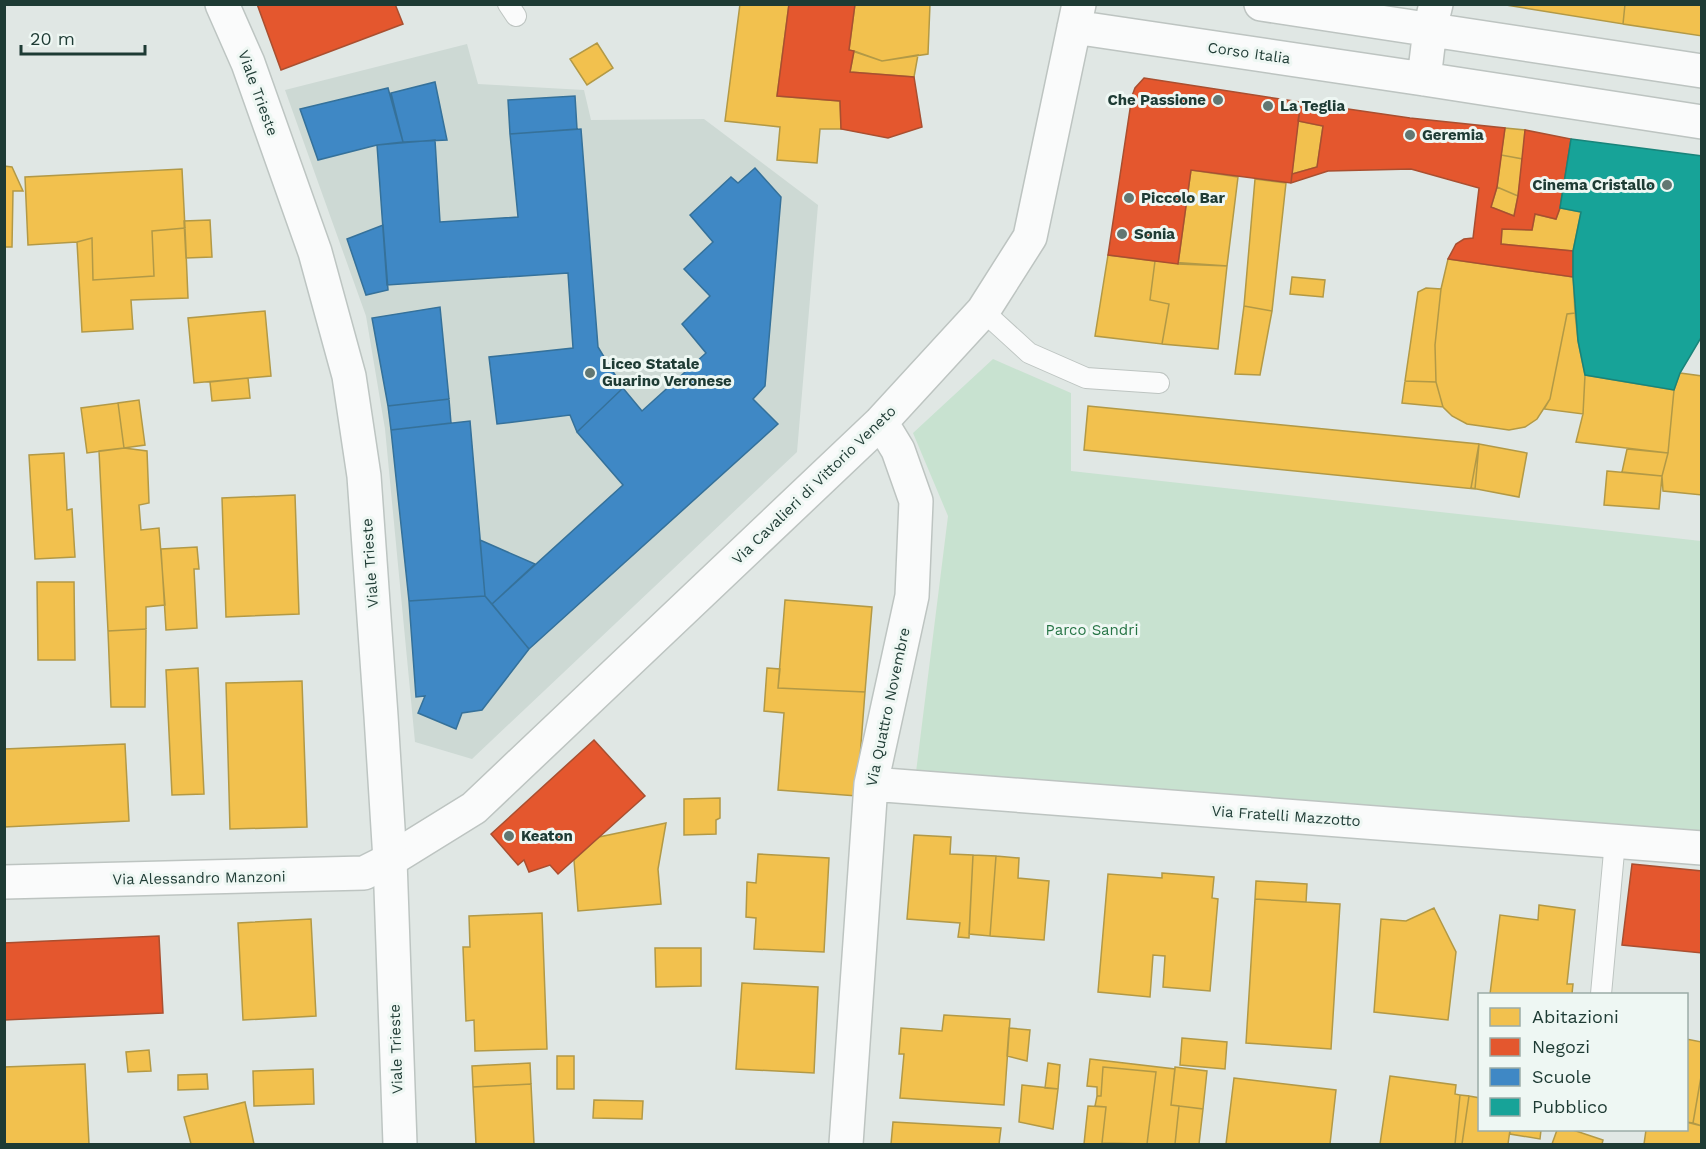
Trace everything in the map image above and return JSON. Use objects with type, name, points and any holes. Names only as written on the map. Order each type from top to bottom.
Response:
[{"type":"street","name":"Viale Trieste","points":[[222,4],[248,63],[315,252],[349,376],[364,476],[390,860],[400,1144]]},
{"type":"street","name":"Corso Italia","points":[[1076,16],[1424,79],[1688,120],[1691,69],[1433,17],[1261,4]]},
{"type":"street","name":"Via Cavalieri di Vittorio Veneto","points":[[390,860],[474,808],[881,422],[983,312],[1030,237],[1076,16]]},
{"type":"street","points":[[1424,79],[1433,17]]},
{"type":"street","name":"Via Quattro Novembre","points":[[846,1144],[871,784],[912,596],[916,501],[898,450],[881,422]]},
{"type":"street","name":"Via Fratelli Mazzotto","points":[[871,784],[1701,848]]},
{"type":"street","name":"Via Alessandro Manzoni","points":[[4,882],[364,873],[390,860]]},
{"type":"lane","points":[[983,312],[1029,353],[1086,378],[1159,383]]},
{"type":"lane","points":[[1600,993],[1615,841]]},
{"type":"shaded area","name":"Liceo Statale Guarino Veronese","points":[[467,44],[478,84],[584,90],[591,120],[704,119],[818,205],[797,452],[472,759],[415,742],[385,429],[366,316],[285,90]]},
{"type":"green space","name":"Parco Sandri","points":[[993,359],[1071,393],[1071,471],[1701,541],[1701,841],[916,772],[948,516],[913,433]]},
{"type":"building: Abitazioni","points":[[740,4],[789,4],[777,96],[840,101],[841,129],[820,129],[817,163],[777,160],[780,127],[725,121]]},
{"type":"building: Abitazioni","points":[[855,4],[930,4],[928,54],[882,61],[849,50]]},
{"type":"building: Abitazioni","points":[[1500,4],[1625,4],[1623,24]]},
{"type":"building: Abitazioni","points":[[1625,4],[1702,4],[1702,36],[1623,24]]},
{"type":"building: Abitazioni","points":[[597,43],[613,68],[587,85],[570,59]]},
{"type":"building: Abitazioni","points":[[854,51],[882,61],[918,55],[914,77],[850,72]]},
{"type":"building: Abitazioni","points":[[1298,121],[1323,126],[1317,167],[1292,174]]},
{"type":"building: Abitazioni","points":[[1505,128],[1525,130],[1523,159],[1501,155]]},
{"type":"building: Abitazioni","points":[[1501,155],[1523,159],[1518,196],[1497,187]]},
{"type":"building: Abitazioni","points":[[4,166],[12,167],[23,191],[13,191],[12,247],[4,247]]},
{"type":"building: Abitazioni","points":[[182,169],[185,228],[152,231],[154,276],[93,280],[92,238],[77,242],[28,245],[25,177]]},
{"type":"building: Abitazioni","points":[[1191,170],[1238,177],[1227,266],[1178,264]]},
{"type":"building: Abitazioni","points":[[1255,179],[1286,183],[1272,311],[1244,306]]},
{"type":"building: Abitazioni","points":[[1497,187],[1518,196],[1514,216],[1491,207]]},
{"type":"building: Abitazioni","points":[[1560,208],[1581,212],[1573,251],[1501,244],[1502,229],[1532,230],[1535,214],[1556,219]]},
{"type":"building: Abitazioni","points":[[210,220],[212,257],[186,258],[184,221]]},
{"type":"building: Abitazioni","points":[[185,228],[188,298],[131,300],[133,329],[82,332],[77,242],[92,238],[93,280],[154,276],[152,231]]},
{"type":"building: Abitazioni","points":[[1108,255],[1155,261],[1150,300],[1169,304],[1162,344],[1095,336]]},
{"type":"building: Abitazioni","points":[[1448,259],[1573,277],[1575,313],[1567,314],[1550,399],[1537,419],[1525,427],[1509,430],[1467,424],[1452,416],[1443,407],[1436,382],[1435,345],[1441,289]]},
{"type":"building: Abitazioni","points":[[1155,261],[1227,266],[1218,349],[1162,344],[1169,304],[1150,300]]},
{"type":"building: Abitazioni","points":[[1292,277],[1325,280],[1323,297],[1290,294]]},
{"type":"building: Abitazioni","points":[[1426,288],[1441,289],[1435,345],[1436,382],[1405,381],[1418,292]]},
{"type":"building: Abitazioni","points":[[1244,306],[1272,311],[1260,375],[1235,374]]},
{"type":"building: Abitazioni","points":[[265,311],[271,376],[194,383],[188,318]]},
{"type":"building: Abitazioni","points":[[1575,313],[1585,375],[1583,414],[1544,409],[1550,399],[1567,314]]},
{"type":"building: Abitazioni","points":[[1680,373],[1702,376],[1702,495],[1663,491],[1662,476],[1668,453],[1674,390]]},
{"type":"building: Abitazioni","points":[[1585,375],[1674,390],[1668,453],[1576,442],[1583,414]]},
{"type":"building: Abitazioni","points":[[248,378],[250,398],[212,401],[210,382]]},
{"type":"building: Abitazioni","points":[[1405,381],[1436,382],[1443,407],[1402,403]]},
{"type":"building: Abitazioni","points":[[139,400],[145,445],[124,448],[118,403]]},
{"type":"building: Abitazioni","points":[[118,403],[124,448],[87,453],[81,408]]},
{"type":"building: Abitazioni","points":[[1088,406],[1479,444],[1475,489],[1084,450]]},
{"type":"building: Abitazioni","points":[[1479,444],[1527,453],[1519,497],[1471,488]]},
{"type":"building: Abitazioni","points":[[124,448],[147,451],[149,503],[139,505],[141,530],[159,528],[165,605],[146,607],[146,629],[108,631],[99,451]]},
{"type":"building: Abitazioni","points":[[1627,449],[1668,453],[1662,476],[1622,472]]},
{"type":"building: Abitazioni","points":[[64,453],[67,510],[72,509],[75,557],[35,559],[29,455]]},
{"type":"building: Abitazioni","points":[[1607,471],[1662,476],[1659,509],[1604,505]]},
{"type":"building: Abitazioni","points":[[295,495],[299,614],[226,617],[222,498]]},
{"type":"building: Abitazioni","points":[[197,547],[199,569],[194,569],[197,628],[166,630],[161,549]]},
{"type":"building: Abitazioni","points":[[37,582],[74,582],[75,660],[38,660]]},
{"type":"building: Abitazioni","points":[[785,600],[872,607],[865,692],[778,688]]},
{"type":"building: Abitazioni","points":[[146,629],[145,707],[111,707],[108,631]]},
{"type":"building: Abitazioni","points":[[198,668],[204,794],[172,795],[166,670]]},
{"type":"building: Abitazioni","points":[[767,668],[780,669],[778,688],[865,692],[857,796],[778,790],[784,713],[764,711]]},
{"type":"building: Abitazioni","points":[[302,681],[307,827],[230,829],[226,683]]},
{"type":"building: Abitazioni","points":[[125,744],[129,821],[4,827],[4,749]]},
{"type":"building: Abitazioni","points":[[720,798],[720,818],[716,820],[716,834],[684,835],[684,799]]},
{"type":"building: Abitazioni","points":[[666,823],[658,869],[661,904],[578,911],[574,860],[599,837]]},
{"type":"building: Abitazioni","points":[[914,835],[951,837],[950,854],[973,855],[969,938],[958,937],[960,923],[907,919]]},
{"type":"building: Abitazioni","points":[[758,854],[829,858],[824,952],[754,949],[756,918],[746,917],[747,882],[756,883]]},
{"type":"building: Abitazioni","points":[[973,855],[996,856],[990,936],[969,934]]},
{"type":"building: Abitazioni","points":[[996,856],[1019,858],[1018,878],[1049,881],[1044,940],[990,936]]},
{"type":"building: Abitazioni","points":[[1162,873],[1214,877],[1212,898],[1218,899],[1210,991],[1163,987],[1165,956],[1153,955],[1150,997],[1098,992],[1108,874],[1162,878]]},
{"type":"building: Abitazioni","points":[[1256,881],[1307,884],[1306,902],[1255,899]]},
{"type":"building: Abitazioni","points":[[1255,899],[1340,904],[1331,1049],[1246,1043]]},
{"type":"building: Abitazioni","points":[[1539,905],[1575,910],[1567,984],[1573,984],[1572,993],[1490,993],[1500,915],[1538,920]]},
{"type":"building: Abitazioni","points":[[1434,908],[1456,952],[1448,1020],[1374,1012],[1381,919],[1406,921]]},
{"type":"building: Abitazioni","points":[[542,913],[547,1049],[475,1051],[474,1020],[466,1021],[463,947],[470,947],[469,916]]},
{"type":"building: Abitazioni","points":[[311,919],[316,1016],[243,1020],[238,923]]},
{"type":"building: Abitazioni","points":[[655,948],[701,948],[701,986],[656,987]]},
{"type":"building: Abitazioni","points":[[742,983],[818,987],[814,1073],[736,1069]]},
{"type":"building: Abitazioni","points":[[944,1015],[1010,1019],[1004,1105],[900,1098],[904,1054],[899,1054],[901,1028],[942,1031]]},
{"type":"building: Abitazioni","points":[[1009,1028],[1030,1030],[1027,1061],[1007,1056]]},
{"type":"building: Abitazioni","points":[[1182,1038],[1227,1042],[1225,1069],[1180,1065]]},
{"type":"building: Abitazioni","points":[[1688,1039],[1702,1042],[1702,1071],[1693,1123],[1688,1122]]},
{"type":"building: Abitazioni","points":[[149,1050],[151,1071],[128,1072],[126,1052]]},
{"type":"building: Abitazioni","points":[[557,1056],[574,1056],[574,1089],[557,1089]]},
{"type":"building: Abitazioni","points":[[1090,1059],[1175,1069],[1171,1105],[1179,1106],[1175,1144],[1147,1144],[1156,1072],[1103,1067],[1101,1096],[1097,1096],[1097,1087],[1087,1086]]},
{"type":"building: Abitazioni","points":[[530,1063],[531,1084],[473,1087],[472,1066]]},
{"type":"building: Abitazioni","points":[[1048,1063],[1060,1065],[1058,1089],[1045,1088]]},
{"type":"building: Abitazioni","points":[[85,1064],[89,1144],[4,1144],[4,1067]]},
{"type":"building: Abitazioni","points":[[1103,1067],[1156,1072],[1147,1144],[1102,1143],[1106,1107],[1095,1106],[1097,1096],[1101,1096]]},
{"type":"building: Abitazioni","points":[[1175,1067],[1207,1071],[1203,1109],[1171,1105]]},
{"type":"building: Abitazioni","points":[[313,1069],[314,1104],[254,1106],[253,1071]]},
{"type":"building: Abitazioni","points":[[1702,1071],[1702,1126],[1693,1123]]},
{"type":"building: Abitazioni","points":[[207,1074],[208,1089],[178,1090],[178,1075]]},
{"type":"building: Abitazioni","points":[[1390,1076],[1456,1085],[1455,1094],[1460,1095],[1455,1144],[1380,1144]]},
{"type":"building: Abitazioni","points":[[1234,1078],[1336,1090],[1330,1144],[1226,1144]]},
{"type":"building: Abitazioni","points":[[531,1084],[534,1144],[476,1144],[473,1087]]},
{"type":"building: Abitazioni","points":[[1022,1085],[1058,1089],[1053,1129],[1019,1122]]},
{"type":"building: Abitazioni","points":[[1460,1095],[1469,1096],[1462,1144],[1455,1144]]},
{"type":"building: Abitazioni","points":[[1469,1096],[1478,1098],[1478,1131],[1510,1131],[1508,1144],[1462,1144]]},
{"type":"building: Abitazioni","points":[[594,1100],[643,1101],[642,1119],[593,1118]]},
{"type":"building: Abitazioni","points":[[245,1102],[254,1144],[191,1144],[184,1117]]},
{"type":"building: Abitazioni","points":[[1088,1106],[1106,1107],[1102,1143],[1126,1144],[1084,1144]]},
{"type":"building: Abitazioni","points":[[1179,1106],[1203,1109],[1199,1144],[1175,1144]]},
{"type":"building: Abitazioni","points":[[893,1122],[1001,1128],[999,1144],[891,1144]]},
{"type":"building: Abitazioni","points":[[1688,1122],[1702,1126],[1702,1144],[1644,1144],[1646,1131],[1688,1131]]},
{"type":"building: Abitazioni","points":[[1510,1131],[1541,1131],[1540,1139],[1510,1134]]},
{"type":"building: Abitazioni","points":[[1557,1131],[1576,1131],[1603,1140],[1602,1144],[1552,1144]]},
{"type":"building: Negozi","points":[[257,4],[395,4],[403,24],[281,70]]},
{"type":"building: Negozi","points":[[789,4],[855,4],[849,50],[854,51],[850,72],[914,77],[922,127],[888,138],[841,129],[840,101],[777,96]]},
{"type":"building: Negozi","points":[[1144,78],[1293,101],[1293,107],[1300,108],[1291,183],[1191,170],[1178,264],[1108,255],[1132,96],[1135,88]]},
{"type":"building: Negozi","points":[[1293,101],[1410,118],[1505,128],[1497,187],[1491,207],[1514,216],[1525,130],[1571,139],[1560,208],[1556,219],[1535,214],[1532,230],[1502,229],[1501,244],[1573,251],[1573,277],[1448,259],[1456,244],[1464,239],[1473,238],[1479,188],[1411,169],[1328,171],[1291,183],[1292,174],[1317,167],[1323,126],[1298,121],[1300,108],[1293,107]]},
{"type":"building: Negozi","points":[[594,740],[645,796],[558,874],[550,865],[529,872],[524,860],[518,865],[491,834]]},
{"type":"building: Negozi","points":[[1632,864],[1702,871],[1702,953],[1622,945]]},
{"type":"building: Negozi","points":[[159,936],[163,1013],[4,1020],[4,943]]},
{"type":"building: Scuole","points":[[435,82],[447,140],[403,142],[391,93]]},
{"type":"building: Scuole","points":[[388,88],[403,142],[377,145],[318,160],[300,109]]},
{"type":"building: Scuole","points":[[575,96],[577,129],[510,134],[508,100]]},
{"type":"building: Scuole","points":[[581,129],[598,347],[623,388],[577,432],[570,415],[497,424],[489,357],[573,348],[568,273],[387,285],[377,145],[435,140],[440,222],[518,217],[510,134]]},
{"type":"building: Scuole","points":[[755,168],[781,197],[765,386],[753,399],[778,424],[529,649],[492,604],[623,485],[577,432],[623,388],[642,411],[706,353],[682,324],[710,296],[684,269],[713,242],[690,215],[731,177],[738,183]]},
{"type":"building: Scuole","points":[[383,225],[388,290],[366,295],[347,239]]},
{"type":"building: Scuole","points":[[440,307],[449,399],[388,406],[372,318]]},
{"type":"building: Scuole","points":[[449,399],[451,423],[391,430],[388,406]]},
{"type":"building: Scuole","points":[[470,421],[485,596],[409,601],[391,430]]},
{"type":"building: Scuole","points":[[480,540],[535,564],[492,604],[485,596]]},
{"type":"building: Scuole","points":[[485,596],[529,649],[482,710],[462,713],[456,729],[418,713],[425,696],[416,697],[409,601]]},
{"type":"building: Pubblico","points":[[1571,139],[1702,156],[1702,336],[1680,373],[1674,390],[1585,375],[1578,341],[1573,277],[1573,251],[1581,212],[1560,208]]},
{"type":"place","name":"Che Passione","points":[[1218,100]]},
{"type":"place","name":"La Teglia","points":[[1268,106]]},
{"type":"place","name":"Geremia","points":[[1410,135]]},
{"type":"place","name":"Cinema Cristallo","points":[[1667,185]]},
{"type":"place","name":"Piccolo Bar","points":[[1129,198]]},
{"type":"place","name":"Sonia","points":[[1122,234]]},
{"type":"place","name":"Liceo Statale Guarino Veronese","points":[[590,373]]},
{"type":"place","name":"Keaton","points":[[509,836]]}]
